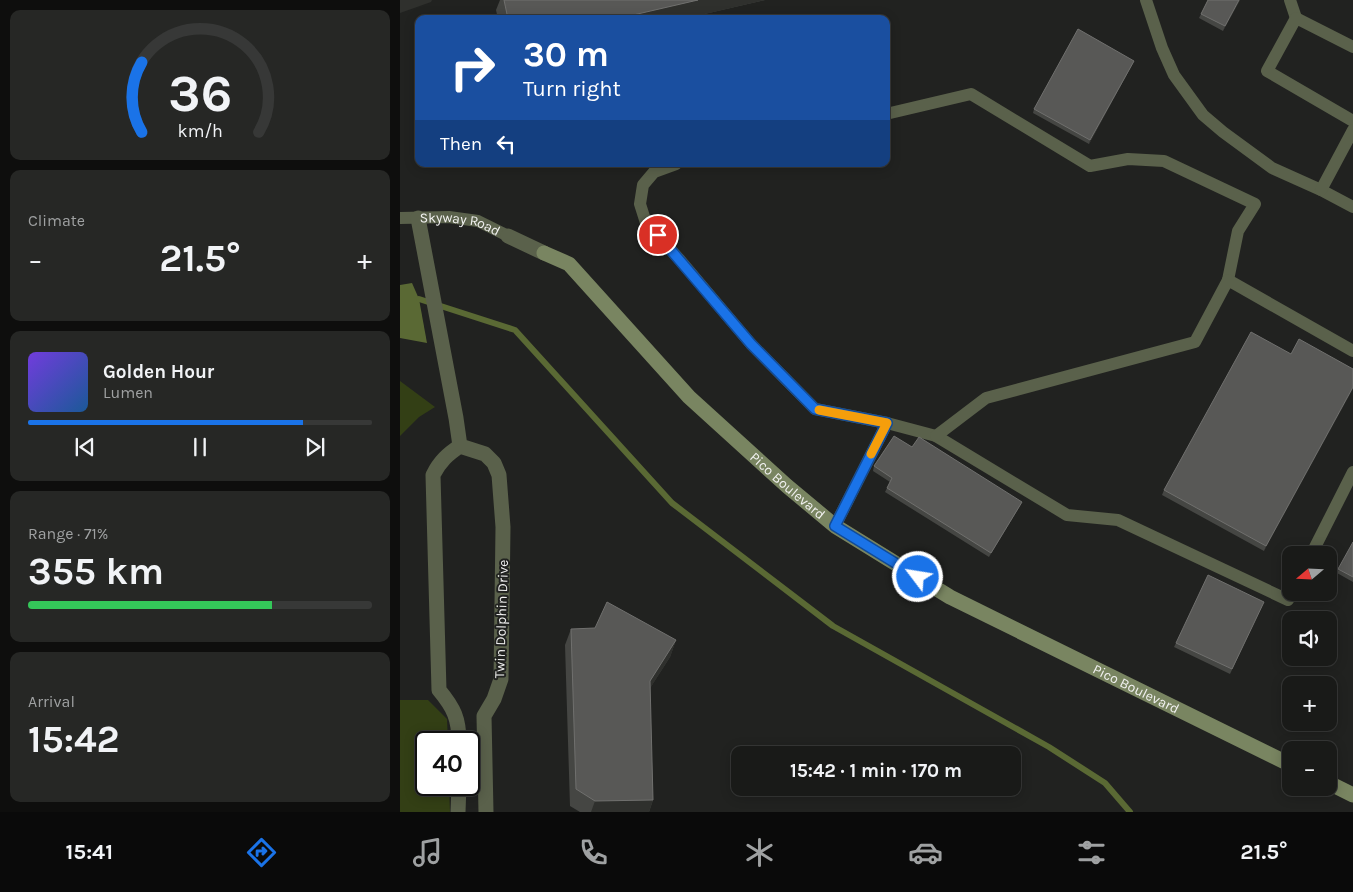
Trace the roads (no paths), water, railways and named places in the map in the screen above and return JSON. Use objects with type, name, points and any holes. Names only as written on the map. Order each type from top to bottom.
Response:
[{"type":"street","points":[[418,218],[460,446],[449,453],[438,464],[433,474],[439,690],[452,705],[458,721],[458,731]]},
{"type":"street","name":"Skyway Road","points":[[508,236],[544,253]]},
{"type":"street","name":"Pico Boulevard","points":[[544,253],[569,264],[689,397],[787,486],[835,526],[950,597],[1282,761]]},
{"type":"street","name":"Twin Dolphin Drive","points":[[460,446],[485,454],[494,463],[500,475],[503,527],[501,679],[494,699],[484,716],[486,812]]},
{"type":"street","points":[[1337,787],[1353,795]]},
{"type":"street","points":[[458,812],[459,796]]},
{"type":"lane","points":[[1146,0],[1162,48],[1174,75],[1203,115],[1272,168],[1353,207]]},
{"type":"lane","points":[[1290,0],[1296,18],[1353,47]]},
{"type":"lane","points":[[1296,18],[1267,72],[1353,121]]},
{"type":"lane","points":[[890,113],[971,94],[1090,166],[1128,159],[1164,161],[1255,204],[1238,231],[1228,280],[1195,342],[986,398],[936,436]]},
{"type":"lane","points":[[1321,190],[1353,130]]},
{"type":"lane","points":[[668,167],[654,172],[643,185],[640,204],[646,223],[751,344],[815,409],[887,423],[936,436],[1067,515],[1118,520],[1282,597]]},
{"type":"lane","name":"Skyway Road","points":[[400,218],[449,217],[478,222],[508,236]]},
{"type":"lane","points":[[1228,280],[1353,351]]},
{"type":"lane","points":[[835,526],[887,423]]},
{"type":"lane","points":[[1316,546],[1353,472]]},
{"type":"waterway","points":[[419,299],[515,330],[672,503],[833,626],[1049,747],[1105,783],[1130,812]]}]
